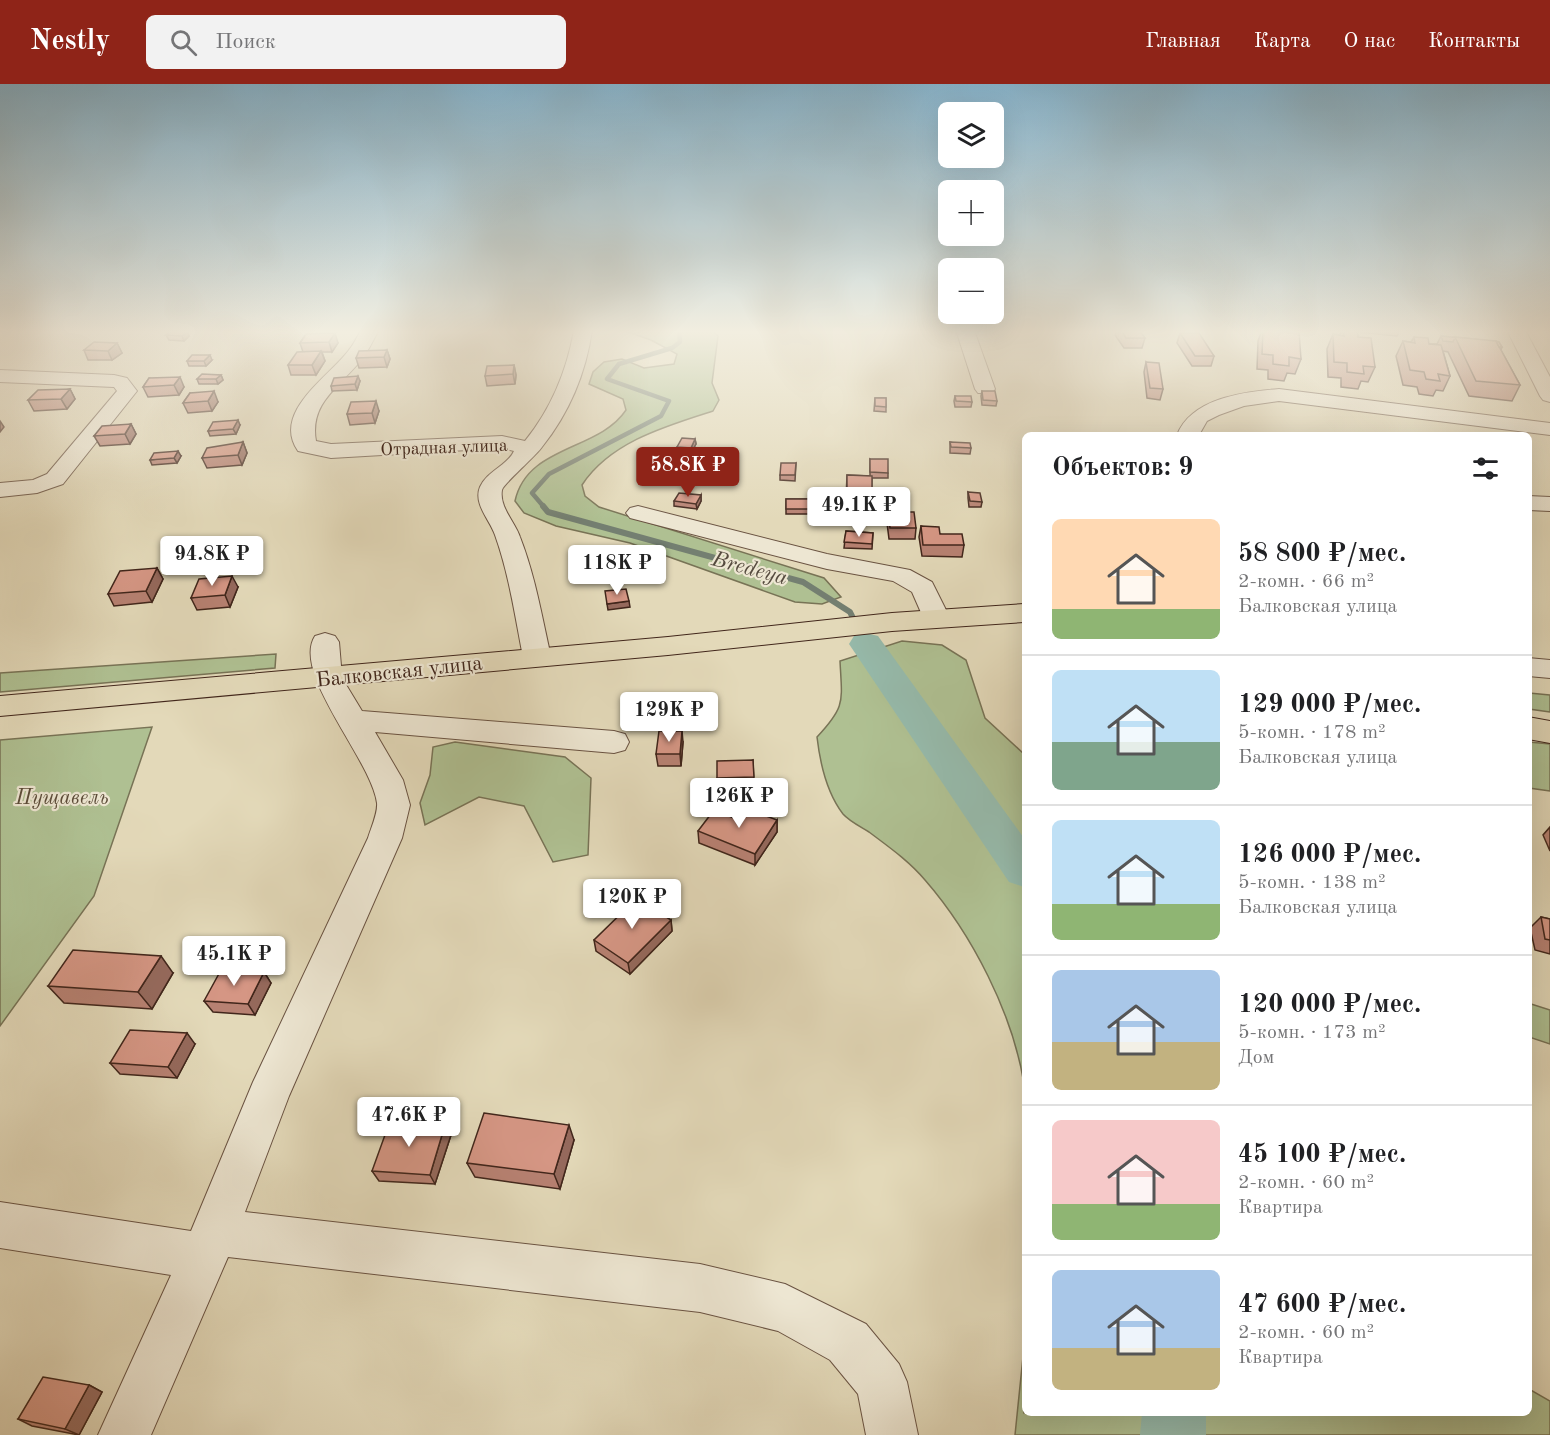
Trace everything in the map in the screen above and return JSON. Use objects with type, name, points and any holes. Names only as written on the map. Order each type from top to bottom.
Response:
[{"type":"main road","name":"Балковская улица","points":[[0,706],[326,660],[537,657],[891,622],[1022,613]]},
{"type":"main road","points":[[1532,729],[1550,732]]},
{"type":"street","points":[[0,490],[37,486],[55,479],[125,393]]},
{"type":"street","name":"Отрадная улица","points":[[319,393],[308,405],[304,439],[306,446],[331,451],[502,442],[523,447],[526,453],[521,461],[494,482],[490,493],[493,508],[506,529],[519,574],[537,657]]},
{"type":"street","points":[[526,453],[536,442],[564,393]]},
{"type":"street","points":[[1189,432],[1191,423],[1199,417],[1241,400],[1279,395],[1550,429]]},
{"type":"street","points":[[1532,502],[1550,504]]},
{"type":"street","points":[[638,513],[827,561],[901,575],[923,588],[936,618]]},
{"type":"street","points":[[124,1435],[209,1245],[268,1096],[385,838],[394,805],[387,780],[352,720],[326,660]]},
{"type":"street","points":[[1532,667],[1550,669]]},
{"type":"street","points":[[352,720],[614,742]]},
{"type":"street","points":[[0,1226],[700,1288],[785,1308],[848,1342],[881,1382],[892,1435]]},
{"type":"green space","points":[[610,393],[716,393],[719,400],[713,411],[658,430],[608,457],[582,485],[585,496],[599,507],[824,578],[841,597],[822,604],[795,602],[630,543],[556,526],[524,513],[515,501],[522,483],[534,469],[548,458],[599,434],[614,423],[626,410],[623,399]]},
{"type":"green space","points":[[902,641],[942,645],[966,660],[985,718],[1022,752],[1022,1073],[1019,1057],[1000,1003],[988,976],[959,925],[925,880],[898,854],[843,814],[832,796],[825,777],[817,737],[838,710],[841,695],[840,661]]},
{"type":"green space","points":[[276,654],[275,668],[0,692],[0,673]]},
{"type":"green space","points":[[1532,693],[1550,695],[1550,712],[1532,709]]},
{"type":"green space","name":"Пущавель","points":[[152,727],[94,896],[0,1026],[0,740]]},
{"type":"green space","points":[[455,742],[565,757],[591,778],[588,855],[553,862],[524,806],[479,797],[425,825],[420,803],[430,775],[433,747]]},
{"type":"green space","points":[[1532,742],[1550,744],[1550,791],[1532,788]]},
{"type":"green space","points":[[1532,1004],[1550,1010],[1550,1044],[1532,1038]]},
{"type":"green space","points":[[1022,1367],[1022,1416],[1532,1416],[1532,1391],[1550,1401],[1550,1435],[1015,1435]]},
{"type":"building","points":[[35,393],[66,393],[61,399],[28,400]]},
{"type":"building","points":[[190,393],[213,393],[208,401],[183,403]]},
{"type":"building","points":[[982,393],[995,393],[997,401],[983,400]]},
{"type":"building","points":[[955,396],[971,396],[972,402],[956,401]]},
{"type":"building","points":[[875,398],[886,398],[886,407],[875,406]]},
{"type":"building","points":[[376,401],[372,413],[347,414],[351,402]]},
{"type":"building","points":[[238,420],[233,429],[208,431],[213,422]]},
{"type":"building","points":[[131,424],[125,434],[94,436],[102,426]]},
{"type":"building","points":[[682,438],[695,439],[691,448],[677,447]]},
{"type":"building","points":[[243,442],[238,455],[202,458],[207,448]]},
{"type":"building","points":[[950,442],[970,443],[971,448],[951,447]]},
{"type":"building","points":[[178,451],[174,458],[150,460],[154,453]]},
{"type":"building","points":[[870,459],[888,459],[888,473],[870,472]]},
{"type":"building","points":[[781,463],[796,463],[795,475],[780,475]]},
{"type":"building","points":[[847,475],[872,476],[872,489],[847,488]]},
{"type":"building","points":[[968,492],[980,493],[982,502],[970,501]]},
{"type":"building","points":[[679,493],[701,495],[696,504],[674,501]]},
{"type":"building","points":[[786,499],[813,499],[814,509],[786,509]]},
{"type":"building","points":[[888,512],[914,512],[916,528],[890,528]]},
{"type":"building","points":[[921,526],[939,527],[940,534],[962,534],[964,545],[923,545]]},
{"type":"building","points":[[846,531],[873,533],[872,544],[844,542]]},
{"type":"building","points":[[157,568],[146,591],[108,594],[120,571]]},
{"type":"building","points":[[232,576],[225,595],[191,598],[199,579]]},
{"type":"building","points":[[626,589],[629,601],[607,604],[605,591]]},
{"type":"building","points":[[659,731],[682,731],[680,754],[656,754]]},
{"type":"building","points":[[753,760],[754,777],[717,778],[717,761]]},
{"type":"building","points":[[742,807],[777,820],[755,854],[698,831],[714,810],[734,818]]},
{"type":"building","points":[[637,898],[671,920],[628,963],[594,940]]},
{"type":"building","points":[[1541,917],[1550,919],[1550,940],[1545,939]]},
{"type":"building","points":[[73,950],[161,956],[138,992],[48,986]]},
{"type":"building","points":[[221,970],[264,972],[248,1004],[204,1001]]},
{"type":"building","points":[[130,1030],[187,1033],[168,1067],[110,1063]]},
{"type":"building","points":[[484,1113],[569,1125],[554,1174],[467,1163]]},
{"type":"building","points":[[390,1121],[445,1125],[430,1175],[372,1171]]},
{"type":"building","points":[[43,1377],[89,1385],[65,1429],[18,1419]]},
{"type":"waterway","name":"Bredeya","points":[[544,507],[532,493],[549,474],[661,416],[669,401],[647,393]]},
{"type":"waterway","name":"Bredeya","points":[[543,506],[548,512],[803,582],[850,612],[866,644]]},
{"type":"waterway","name":"Bredeya","points":[[866,644],[1022,867]]},
{"type":"waterway","name":"Bredeya","points":[[1173,1435],[1174,1416]]}]
